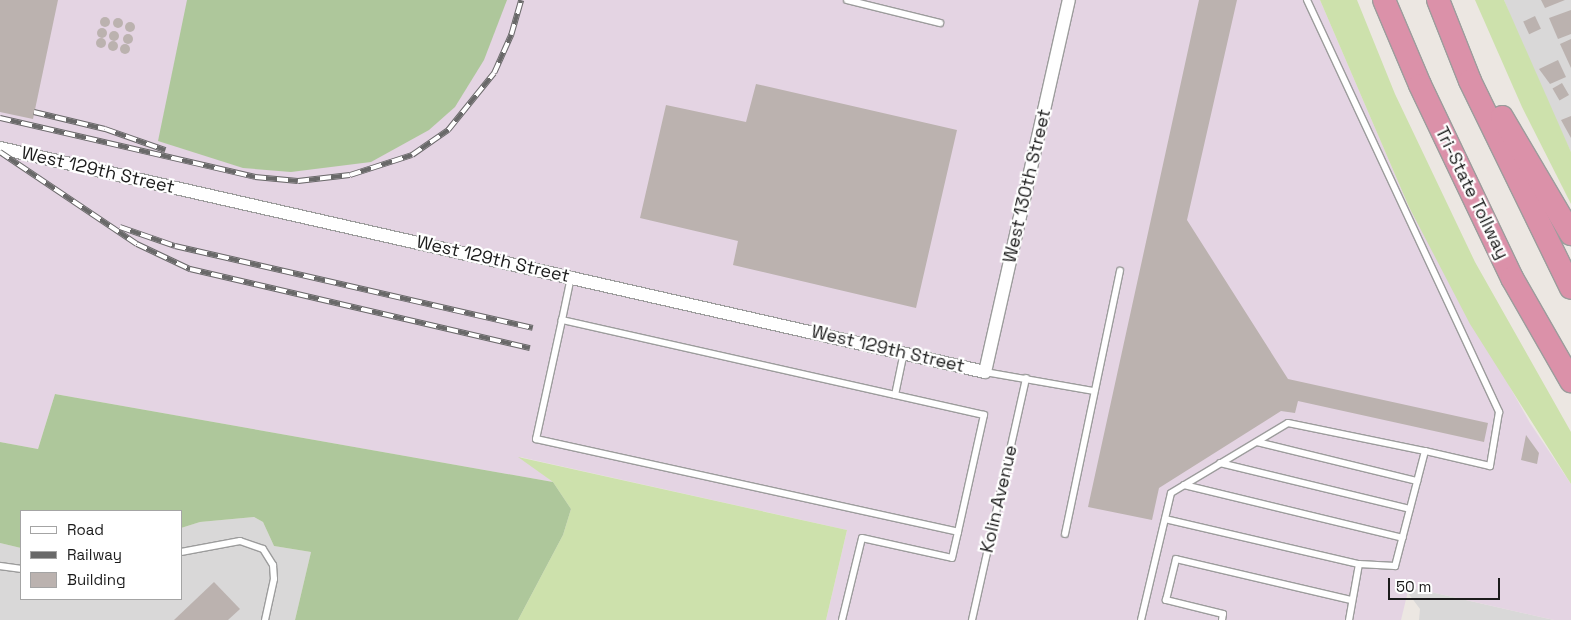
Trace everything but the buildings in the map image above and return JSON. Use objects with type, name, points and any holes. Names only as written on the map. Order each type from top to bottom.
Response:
[{"type":"highway","name":"Tri-State Tollway","points":[[1384,0],[1420,85],[1512,278],[1571,381]]},
{"type":"highway","points":[[1438,0],[1455,38],[1470,81],[1571,288]]},
{"type":"highway","points":[[1455,38],[1571,234]]},
{"type":"street","name":"West 130th Street","points":[[985,372],[1069,0]]},
{"type":"street","name":"West 129th Street","points":[[0,148],[904,352],[985,372]]},
{"type":"lane","points":[[847,0],[940,23]]},
{"type":"lane","points":[[1141,620],[1171,493],[1288,423],[1490,466],[1499,412],[1307,0]]},
{"type":"lane","points":[[1065,534],[1120,271]]},
{"type":"lane","points":[[571,277],[536,439],[958,532]]},
{"type":"lane","points":[[562,320],[984,415],[952,558],[862,538],[842,620]]},
{"type":"lane","points":[[895,395],[904,352]]},
{"type":"lane","points":[[985,372],[1094,392]]},
{"type":"lane","name":"Kolin Avenue","points":[[972,620],[1026,378]]},
{"type":"lane","points":[[1257,442],[1417,481]]},
{"type":"lane","points":[[1165,519],[1359,564],[1395,566],[1425,451]]},
{"type":"lane","points":[[1220,463],[1410,509]]},
{"type":"lane","points":[[1184,485],[1403,538]]},
{"type":"lane","points":[[182,552],[240,541],[263,549],[273,565],[274,579],[265,620]]},
{"type":"lane","points":[[1222,620],[1223,614],[1166,600],[1176,558],[1351,600]]},
{"type":"lane","points":[[1349,620],[1351,600],[1359,564]]},
{"type":"lane","points":[[0,566],[20,569]]},
{"type":"shaded area","points":[[0,0],[1320,0],[1409,207],[1530,423],[1571,484],[1571,620],[1554,620],[1409,587],[1401,620],[826,620],[847,530],[520,457],[553,482],[55,394],[38,449],[0,442]]},
{"type":"shaded area","points":[[1504,0],[1571,0],[1571,152],[1530,66]]},
{"type":"shaded area","points":[[254,517],[263,522],[274,546],[311,552],[295,620],[0,620],[0,543],[20,548],[20,600],[182,600],[182,528],[200,522]]},
{"type":"shaded area","points":[[1409,587],[1554,620],[1419,620],[1420,609],[1408,593]]},
{"type":"green space","points":[[187,0],[507,0],[484,60],[455,107],[429,130],[371,162],[291,172],[243,168],[158,141]]},
{"type":"green space","points":[[1320,0],[1357,0],[1395,94],[1475,262],[1571,432],[1571,484],[1470,324],[1409,207]]},
{"type":"green space","points":[[1475,0],[1504,0],[1571,152],[1571,204],[1522,107]]},
{"type":"green space","points":[[55,394],[553,482],[571,509],[563,535],[518,620],[295,620],[311,552],[274,546],[263,522],[254,517],[200,522],[182,528],[182,510],[20,510],[20,548],[0,543],[0,442],[38,449]]},
{"type":"green space","points":[[518,457],[847,530],[826,620],[518,620],[563,535],[571,509],[553,482]]},
{"type":"railway","points":[[0,118],[255,177],[298,181],[350,175],[412,155],[448,130],[494,73],[511,35],[521,0]]},
{"type":"railway","points":[[34,112],[105,129],[165,150]]},
{"type":"railway","points":[[0,152],[137,244],[190,269],[530,348]]},
{"type":"railway","points":[[120,227],[175,246],[533,328]]}]
